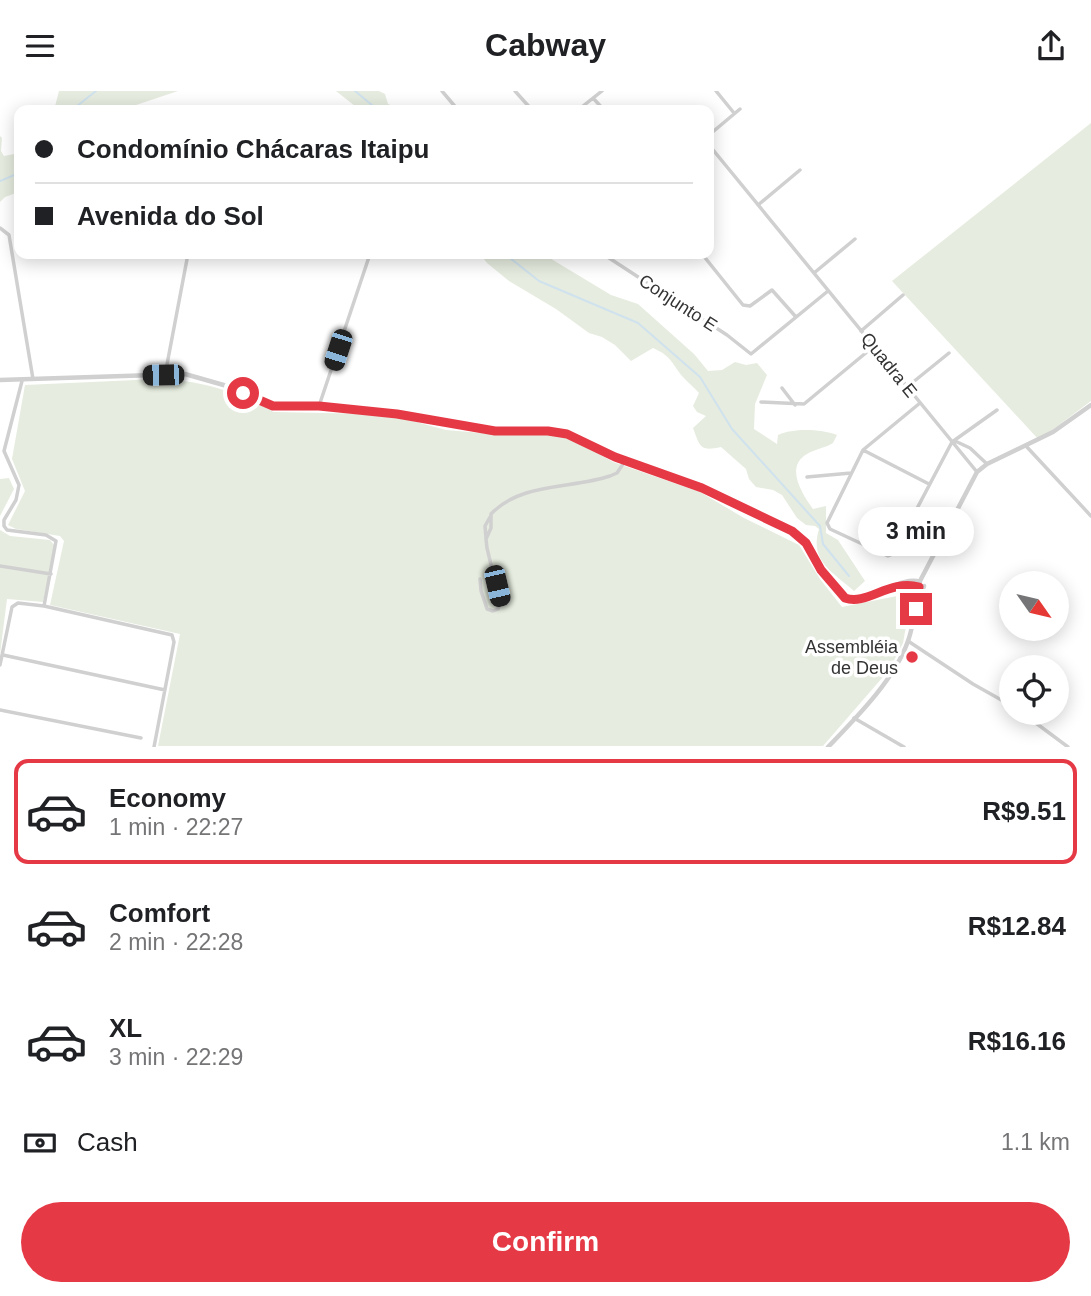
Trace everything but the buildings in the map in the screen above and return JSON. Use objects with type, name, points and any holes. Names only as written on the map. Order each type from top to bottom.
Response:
[{"type":"street","points":[[442,91],[453,105]]},
{"type":"street","points":[[515,91],[527,105]]},
{"type":"street","points":[[584,105],[601,91]]},
{"type":"street","points":[[716,91],[734,113]]},
{"type":"street","points":[[593,98],[599,105]]},
{"type":"street","points":[[714,131],[740,109]]},
{"type":"street","name":"Quadra E","points":[[714,151],[977,472]]},
{"type":"street","points":[[758,205],[800,170]]},
{"type":"street","points":[[0,228],[9,235],[35,379]]},
{"type":"street","points":[[814,272],[855,239]]},
{"type":"street","points":[[165,375],[187,259]]},
{"type":"street","points":[[319,406],[368,259]]},
{"type":"street","name":"Conjunto E","points":[[611,259],[727,335],[751,354],[796,317]]},
{"type":"street","points":[[706,259],[743,305],[750,306],[772,290],[796,317],[828,291]]},
{"type":"street","points":[[860,331],[903,295]]},
{"type":"street","points":[[761,402],[804,404],[873,348]]},
{"type":"street","points":[[907,387],[949,353]]},
{"type":"street","points":[[0,380],[193,376],[227,386],[273,406],[319,406],[397,414],[495,431],[548,431],[567,434],[625,461],[702,488],[792,531],[806,543],[821,570],[845,598],[856,600],[912,579],[921,584]]},
{"type":"street","points":[[22,381],[4,451],[19,485],[16,500],[4,520],[4,527],[7,530],[46,535],[56,541],[44,606]]},
{"type":"street","points":[[782,388],[795,405]]},
{"type":"street","points":[[920,403],[863,450],[827,523],[827,527],[888,556],[893,554],[952,441],[997,410]]},
{"type":"street","points":[[828,747],[891,674],[908,641],[926,571],[977,472],[987,464],[1054,432],[1091,405]]},
{"type":"street","points":[[952,441],[970,448],[987,464]]},
{"type":"street","points":[[1026,445],[1091,516]]},
{"type":"street","points":[[863,450],[929,484]]},
{"type":"street","points":[[480,579],[487,609],[493,611],[498,608],[500,602],[486,539],[491,528],[489,517],[501,504],[533,492],[610,476],[617,473],[625,461]]},
{"type":"street","points":[[807,477],[851,473]]},
{"type":"street","points":[[0,566],[51,573]]},
{"type":"street","points":[[0,665],[14,604],[44,606],[172,635],[174,639],[154,747]]},
{"type":"street","points":[[908,641],[999,699]]},
{"type":"street","points":[[3,655],[165,690]]},
{"type":"street","points":[[0,710],[141,738]]},
{"type":"street","points":[[854,718],[904,747]]},
{"type":"street","points":[[1038,725],[1068,747]]},
{"type":"shaded area","points":[[59,91],[178,91],[136,105],[55,105]]},
{"type":"shaded area","points":[[336,91],[379,91],[385,94],[390,105],[354,105]]},
{"type":"shaded area","points":[[1091,123],[1091,401],[1039,440],[892,281]]},
{"type":"shaded area","points":[[0,136],[4,156],[14,154],[14,194],[0,202]]},
{"type":"shaded area","points":[[484,259],[551,259],[611,295],[638,304],[694,354],[708,371],[722,370],[735,362],[746,365],[757,363],[767,375],[755,404],[754,429],[777,444],[778,435],[792,431],[837,435],[833,443],[810,452],[800,460],[796,473],[813,509],[826,506],[826,533],[838,540],[865,581],[854,591],[820,558],[817,550],[819,529],[806,525],[797,518],[782,495],[773,490],[756,487],[749,479],[746,469],[721,447],[708,449],[701,446],[693,428],[706,416],[697,412],[693,406],[699,393],[667,357],[653,348],[631,361],[615,345],[589,333],[556,309],[509,281]]},
{"type":"shaded area","points":[[158,379],[215,387],[273,412],[374,414],[394,416],[446,430],[564,437],[613,462],[700,492],[744,518],[799,545],[820,579],[842,607],[912,593],[903,643],[889,670],[823,746],[158,746],[180,634],[50,605],[64,541],[60,536],[16,529],[8,525],[25,491],[12,459],[25,385]]},
{"type":"shaded area","points":[[9,478],[14,489],[0,516],[0,479]]},
{"type":"shaded area","points":[[0,530],[10,536],[50,540],[55,546],[43,602],[7,599],[0,654]]},
{"type":"waterway","points":[[78,105],[96,91]]},
{"type":"waterway","points":[[355,91],[372,105]]},
{"type":"waterway","points":[[0,181],[14,175]]},
{"type":"waterway","points":[[511,259],[539,281],[638,323],[700,377],[732,429],[820,526],[823,544],[849,576]]},
{"type":"place","name":"Assembléia de Deus","points":[[912,657]]},
{"type":"route","points":[[243,393],[273,406],[288,408],[319,406],[397,414],[448,425],[495,431],[548,431],[567,434],[615,457],[702,488],[792,531],[806,543],[821,570],[845,598],[856,600],[903,584],[919,587],[916,609]]}]
